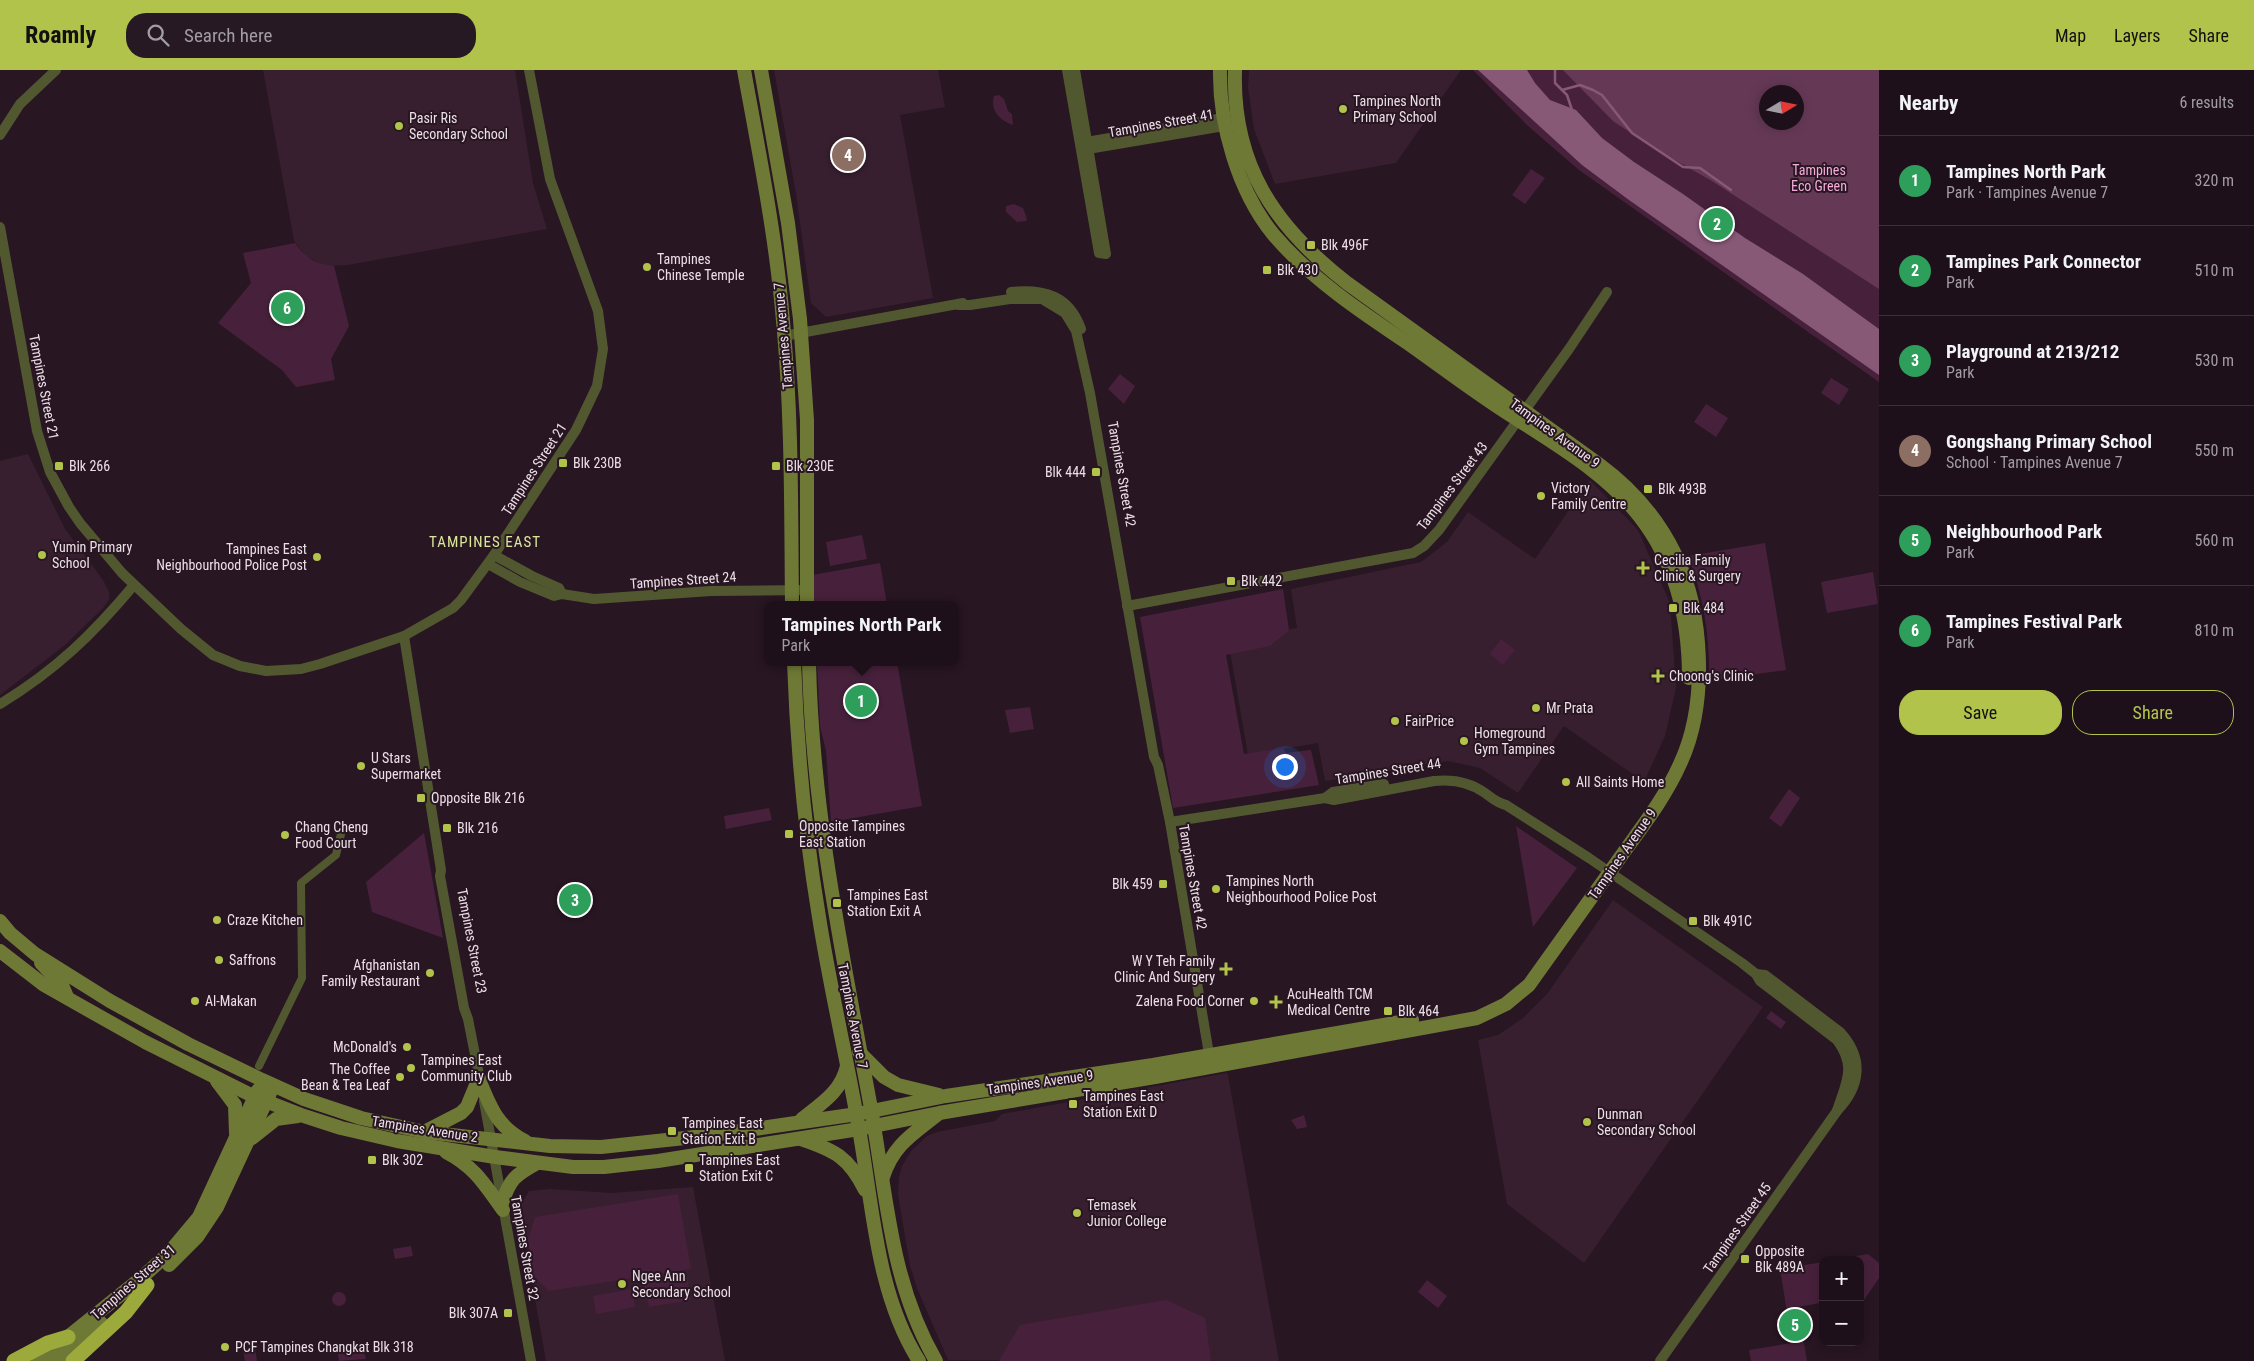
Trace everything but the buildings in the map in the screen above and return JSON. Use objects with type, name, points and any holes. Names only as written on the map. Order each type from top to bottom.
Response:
[{"type":"highway","points":[[73,1361],[126,1312],[147,1285]]},
{"type":"highway","points":[[14,1361],[48,1343],[68,1337]]},
{"type":"main road","name":"Tampines Avenue 7","points":[[744,70],[764,182],[784,336],[790,419],[792,601]]},
{"type":"main road","name":"Tampines Avenue 7","points":[[761,70],[788,223],[802,334],[807,420],[809,518],[807,601]]},
{"type":"main road","name":"Tampines Avenue 9","points":[[874,1126],[1478,1008],[1496,1001],[1510,991],[1525,976],[1606,870],[1669,786],[1686,748],[1698,688],[1698,653],[1695,623],[1684,575],[1675,554],[1644,508],[1611,473],[1338,294],[1288,250],[1272,232],[1251,197],[1236,165],[1223,122],[1220,70]]},
{"type":"main road","name":"Tampines Avenue 9","points":[[1235,70],[1234,91],[1238,119],[1249,162],[1273,209],[1298,240],[1347,284],[1521,415]]},
{"type":"main road","name":"Tampines Avenue 7","points":[[794,666],[801,784],[819,919],[848,1063],[881,1263],[899,1325],[918,1361]]},
{"type":"main road","name":"Tampines Avenue 7","points":[[809,666],[810,705],[826,860],[897,1265],[915,1320],[936,1361]]},
{"type":"main road","name":"Tampines Avenue 2","points":[[0,921],[10,933],[35,954],[110,1001],[188,1044],[347,1114],[425,1132],[531,1144],[601,1147],[713,1135],[871,1111]]},
{"type":"main road","name":"Tampines Avenue 2","points":[[0,951],[44,985],[213,1076],[261,1100],[350,1130],[495,1158],[573,1167],[604,1167],[658,1162],[874,1126]]},
{"type":"main road","points":[[35,954],[62,985],[67,998]]},
{"type":"main road","points":[[859,1052],[884,1077],[898,1085],[946,1096]]},
{"type":"main road","name":"Tampines Avenue 9","points":[[871,1111],[946,1096],[1210,1060]]},
{"type":"main road","points":[[800,1121],[821,1106],[841,1084],[848,1063]]},
{"type":"main road","points":[[213,1076],[226,1091],[234,1105],[242,1140],[276,1119],[304,1116]]},
{"type":"main road","name":"Tampines Street 31","points":[[55,1361],[147,1285],[180,1254],[207,1223],[261,1100],[265,1078]]},
{"type":"main road","points":[[425,1132],[455,1117],[467,1107],[480,1080]]},
{"type":"main road","points":[[480,1080],[491,1108],[502,1125],[513,1135],[531,1144]]},
{"type":"main road","points":[[882,1180],[888,1161],[897,1148],[939,1112]]},
{"type":"main road","points":[[800,1139],[836,1153],[851,1165],[872,1204]]},
{"type":"main road","name":"Tampines Street 31","points":[[38,1361],[140,1279],[168,1254],[202,1212],[242,1140]]},
{"type":"main road","points":[[437,1147],[461,1161],[479,1176],[503,1206]]},
{"type":"main road","points":[[503,1206],[508,1184],[514,1177],[537,1163]]},
{"type":"street","points":[[0,135],[20,104],[56,70]]},
{"type":"street","name":"Tampines Street 21","points":[[0,226],[37,431],[50,472],[69,507],[107,557],[197,644],[226,662],[253,669],[281,671],[301,669],[404,636],[453,608],[468,592],[488,564],[576,430],[597,386],[602,361],[602,336],[598,311],[550,178],[529,70]]},
{"type":"street","points":[[1067,70],[1084,146],[1106,254],[1099,252],[1084,146],[1074,70]]},
{"type":"street","name":"Tampines Street 41","points":[[1084,146],[1238,119]]},
{"type":"street","name":"Tampines Street 42","points":[[784,336],[958,305],[1008,292],[1036,291],[1057,298],[1076,315],[1086,345],[1129,606],[1170,822],[1210,1060]]},
{"type":"street","name":"Tampines Street 43","points":[[1129,606],[1413,553],[1424,546],[1439,530],[1607,292]]},
{"type":"street","name":"Tampines Street 24","points":[[494,555],[532,576],[559,588],[562,594]]},
{"type":"street","name":"Tampines Street 24","points":[[488,564],[554,596],[562,594],[594,600],[710,591],[807,590]]},
{"type":"street","points":[[0,704],[41,678],[71,654],[100,625],[134,585]]},
{"type":"street","name":"Tampines Street 23","points":[[404,636],[441,870],[446,875],[460,967],[464,1008],[468,1019],[492,1139]]},
{"type":"street","name":"Tampines Street 44","points":[[1170,822],[1325,798],[1333,792],[1453,775],[1486,786],[1503,798],[1506,805],[1606,870]]},
{"type":"street","points":[[265,1078],[302,978],[301,883],[336,855],[342,830]]},
{"type":"street","name":"Tampines Street 45","points":[[1606,870],[1756,974],[1765,975],[1802,1001],[1840,1032],[1852,1048],[1856,1062],[1856,1080],[1848,1100],[1837,1111],[1660,1361]]},
{"type":"street","name":"Tampines Street 32","points":[[492,1139],[531,1361]]},
{"type":"shaded area","name":"Pasir Ris Secondary School","points":[[263,70],[515,70],[533,183],[547,229],[348,265],[325,266],[306,256],[294,241]]},
{"type":"shaded area","points":[[774,70],[938,70],[945,107],[900,115],[933,298],[826,317],[811,303],[796,194]]},
{"type":"shaded area","name":"Tampines North Primary School","points":[[1249,70],[1461,70],[1396,163],[1275,184],[1254,129],[1248,88]]},
{"type":"shaded area","points":[[1478,70],[1527,70],[1535,83],[1550,100],[1576,110],[1602,138],[1634,162],[1745,238],[1803,274],[1879,329],[1879,375],[1582,165]]},
{"type":"shaded area","name":"Yumin Primary School","points":[[28,454],[65,529],[103,580],[109,592],[109,600],[65,645],[0,695],[0,461]]},
{"type":"shaded area","points":[[1590,480],[1638,530],[1670,603],[1676,688],[1665,736],[1644,782],[1564,726],[1518,793],[1480,768],[1448,761],[1325,781],[1318,743],[1248,755],[1228,640],[1297,628],[1291,589],[1421,562],[1447,542],[1468,512],[1535,559]]},
{"type":"shaded area","name":"Dunman Secondary School","points":[[1613,900],[1763,1007],[1584,1263],[1507,1204],[1478,1040],[1498,1035],[1523,1018],[1547,994]]},
{"type":"shaded area","name":"Temasek Junior College","points":[[1227,1073],[1279,1361],[948,1360],[917,1288],[910,1266],[898,1195],[902,1166],[912,1150],[927,1136],[937,1132],[995,1121],[1002,1114]]},
{"type":"shaded area","name":"Ngee Ann Secondary School","points":[[693,1187],[725,1361],[546,1361],[519,1208],[529,1191],[550,1189],[611,1193]]},
{"type":"green space","points":[[1473,70],[1879,70],[1879,382],[1579,170],[1528,126]]},
{"type":"green space","name":"Tampines Eco Green","points":[[1563,70],[1879,70],[1879,289],[1712,181],[1652,147],[1613,121]]},
{"type":"green space","points":[[999,95],[1004,99],[1008,111],[1012,114],[1013,125],[1000,117],[993,106],[994,96]]},
{"type":"green space","points":[[1531,169],[1545,178],[1525,204],[1512,195]]},
{"type":"green space","points":[[1014,204],[1023,208],[1026,221],[1017,222],[1006,212],[1006,206]]},
{"type":"green space","points":[[295,243],[303,253],[312,259],[334,266],[349,326],[331,359],[335,380],[296,387],[282,370],[218,323],[251,283],[243,253]]},
{"type":"green space","points":[[1120,374],[1135,386],[1124,404],[1108,389]]},
{"type":"green space","points":[[1831,378],[1849,389],[1839,405],[1821,393]]},
{"type":"green space","points":[[1706,404],[1728,418],[1716,437],[1694,422]]},
{"type":"green space","points":[[862,535],[867,559],[830,566],[826,542]]},
{"type":"green space","points":[[1765,543],[1786,670],[1709,681],[1705,618],[1694,571],[1688,556]]},
{"type":"green space","points":[[880,563],[886,601],[814,601],[812,575]]},
{"type":"green space","points":[[1873,572],[1878,604],[1827,613],[1821,582]]},
{"type":"green space","points":[[1283,589],[1289,630],[1270,646],[1226,655],[1244,754],[1283,748],[1286,753],[1311,750],[1319,785],[1173,808],[1140,617]]},
{"type":"green space","points":[[1501,639],[1515,650],[1503,665],[1490,654]]},
{"type":"green space","points":[[817,666],[898,666],[922,806],[831,822],[826,751],[820,726]]},
{"type":"green space","points":[[1030,707],[1034,729],[1010,733],[1005,710]]},
{"type":"green space","points":[[1789,789],[1800,798],[1781,827],[1769,818]]},
{"type":"green space","points":[[769,808],[772,820],[726,829],[724,816]]},
{"type":"green space","points":[[1516,826],[1577,868],[1533,927]]},
{"type":"green space","points":[[424,833],[443,938],[372,912],[366,882]]},
{"type":"green space","points":[[583,890],[586,907],[567,911],[564,893]]},
{"type":"green space","points":[[1771,1011],[1786,1022],[1781,1029],[1766,1018]]},
{"type":"green space","points":[[1304,1115],[1307,1127],[1297,1129],[1291,1120]]},
{"type":"green space","points":[[678,1194],[691,1269],[549,1291],[533,1275],[528,1240],[535,1217]]},
{"type":"green space","points":[[411,1246],[413,1256],[395,1259],[393,1249]]},
{"type":"green space","points":[[1868,1254],[1879,1263],[1879,1278],[1864,1300],[1864,1256],[1856,1256]]},
{"type":"green space","points":[[1819,1263],[1819,1303],[1798,1307],[1807,1361],[1751,1361],[1749,1350],[1792,1343],[1780,1269]]},
{"type":"green space","points":[[687,1276],[691,1300],[649,1307],[644,1284]]},
{"type":"green space","points":[[1427,1280],[1447,1296],[1438,1308],[1418,1292]]},
{"type":"green space","points":[[632,1289],[635,1307],[596,1314],[593,1296]]},
{"type":"green space","points":[[336,1292],[342,1292],[346,1299],[342,1306],[336,1306],[332,1302],[332,1296]]},
{"type":"green space","points":[[1166,1300],[1205,1318],[1211,1361],[999,1361],[1020,1325]]},
{"type":"green space","points":[[363,1346],[366,1359],[339,1361],[337,1350]]},
{"type":"green space","points":[[255,1348],[257,1361],[245,1361],[243,1350]]},
{"type":"waterway","points":[[1555,70],[1555,83],[1567,95],[1572,110]]},
{"type":"waterway","points":[[1562,90],[1580,85],[1602,95],[1632,133],[1683,167],[1700,168],[1731,190]]},
{"type":"place","name":"Tampines North Primary School","points":[[1343,109]]},
{"type":"place","name":"Pasir Ris Secondary School","points":[[399,126]]},
{"type":"place","name":"Gongshang Primary School","points":[[848,155]]},
{"type":"place","name":"Tampines Park Connector","points":[[1717,224]]},
{"type":"place","name":"Blk 496F","points":[[1311,245]]},
{"type":"place","name":"Tampines Chinese Temple","points":[[647,267]]},
{"type":"place","name":"Blk 430","points":[[1267,270]]},
{"type":"place","name":"Tampines Festival Park","points":[[287,308]]},
{"type":"place","name":"Blk 230B","points":[[563,463]]},
{"type":"place","name":"Blk 266","points":[[59,466]]},
{"type":"place","name":"Blk 230E","points":[[776,466]]},
{"type":"place","name":"Blk 444","points":[[1096,472]]},
{"type":"place","name":"Blk 493B","points":[[1648,489]]},
{"type":"place","name":"Victory Family Centre","points":[[1541,496]]},
{"type":"place","name":"Yumin Primary School","points":[[42,555]]},
{"type":"place","name":"Tampines East Neighbourhood Police Post","points":[[317,557]]},
{"type":"place","name":"Cecilia Family Clinic & Surgery","points":[[1643,568]]},
{"type":"place","name":"Blk 442","points":[[1231,581]]},
{"type":"place","name":"Blk 484","points":[[1673,608]]},
{"type":"place","name":"Choong's Clinic","points":[[1658,676]]},
{"type":"place","name":"Tampines North Park","points":[[861,701]]},
{"type":"place","name":"Mr Prata","points":[[1536,708]]},
{"type":"place","name":"FairPrice","points":[[1395,721]]},
{"type":"place","name":"Homeground Gym Tampines","points":[[1464,741]]},
{"type":"place","name":"U Stars Supermarket","points":[[361,766]]},
{"type":"place","name":"All Saints Home","points":[[1566,782]]},
{"type":"place","name":"Opposite Blk 216","points":[[421,798]]},
{"type":"place","name":"Blk 216","points":[[447,828]]},
{"type":"place","name":"Opposite Tampines East Station","points":[[789,834]]},
{"type":"place","name":"Chang Cheng Food Court","points":[[285,835]]},
{"type":"place","name":"Blk 459","points":[[1163,884]]},
{"type":"place","name":"Tampines North Neighbourhood Police Post","points":[[1216,889]]},
{"type":"place","name":"Playground at 213/212","points":[[575,900]]},
{"type":"place","name":"Tampines East Station Exit A","points":[[837,903]]},
{"type":"place","name":"Craze Kitchen","points":[[217,920]]},
{"type":"place","name":"Blk 491C","points":[[1693,921]]},
{"type":"place","name":"Saffrons","points":[[219,960]]},
{"type":"place","name":"W Y Teh Family Clinic And Surgery","points":[[1226,969]]},
{"type":"place","name":"Afghanistan Family Restaurant","points":[[430,973]]},
{"type":"place","name":"Al-Makan","points":[[195,1001]]},
{"type":"place","name":"Zalena Food Corner","points":[[1254,1001]]},
{"type":"place","name":"AcuHealth TCM Medical Centre","points":[[1276,1002]]},
{"type":"place","name":"Blk 464","points":[[1388,1011]]},
{"type":"place","name":"McDonald's","points":[[407,1047]]},
{"type":"place","name":"Tampines East Community Club","points":[[411,1068]]},
{"type":"place","name":"The Coffee Bean & Tea Leaf","points":[[400,1077]]},
{"type":"place","name":"Tampines East Station Exit D","points":[[1073,1104]]},
{"type":"place","name":"Dunman Secondary School","points":[[1587,1122]]},
{"type":"place","name":"Tampines East Station Exit B","points":[[672,1131]]},
{"type":"place","name":"Blk 302","points":[[372,1160]]},
{"type":"place","name":"Tampines East Station Exit C","points":[[689,1168]]},
{"type":"place","name":"Temasek Junior College","points":[[1077,1213]]},
{"type":"place","name":"Opposite Blk 489A","points":[[1745,1259]]},
{"type":"place","name":"Ngee Ann Secondary School","points":[[622,1284]]},
{"type":"place","name":"Blk 307A","points":[[508,1313]]},
{"type":"place","name":"Neighbourhood Park","points":[[1795,1325]]},
{"type":"place","name":"PCF Tampines Changkat Blk 318","points":[[225,1347]]},
{"type":"district","name":"TAMPINES EAST","points":[[485,542]]}]
